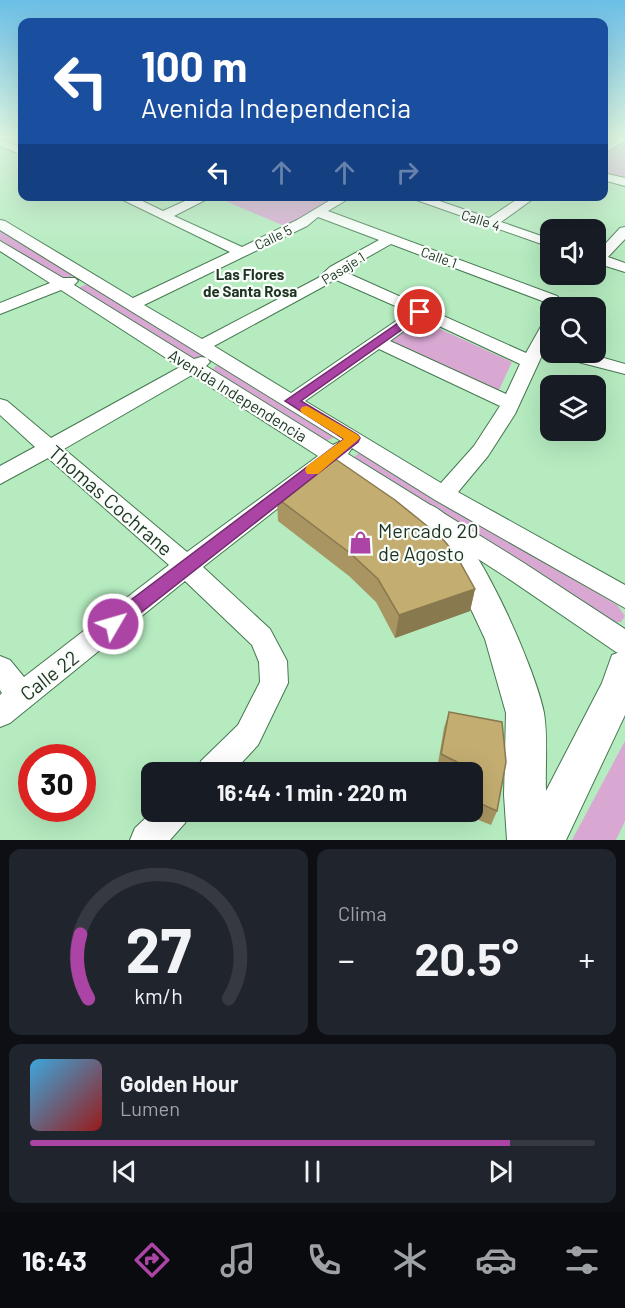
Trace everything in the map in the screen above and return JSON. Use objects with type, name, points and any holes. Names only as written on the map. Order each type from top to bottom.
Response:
[{"type":"main road","points":[[436,505],[448,537],[467,567],[497,629],[525,713],[525,795],[529,840]]},
{"type":"main road","points":[[543,840],[619,688],[625,667]]},
{"type":"street","points":[[608,177],[625,182]]},
{"type":"street","points":[[131,201],[242,252]]},
{"type":"street","points":[[162,216],[196,201]]},
{"type":"street","name":"Calle 5","points":[[131,305],[302,223],[338,201]]},
{"type":"street","name":"Calle 4","points":[[426,201],[540,240]]},
{"type":"street","points":[[491,223],[524,201]]},
{"type":"street","name":"Calle 1","points":[[317,212],[547,297]]},
{"type":"street","name":"Avenida Independencia","points":[[0,224],[353,438],[436,505],[625,644]]},
{"type":"street","points":[[606,250],[625,231]]},
{"type":"street","name":"Pasaje 1","points":[[0,476],[192,366],[207,351],[333,274],[335,270],[390,239]]},
{"type":"street","name":"Avenida Independencia","points":[[0,245],[333,454],[625,597]]},
{"type":"street","points":[[606,262],[625,268]]},
{"type":"street","points":[[333,274],[420,312],[539,352],[511,404],[474,460],[436,505]]},
{"type":"street","points":[[0,309],[84,275]]},
{"type":"street","points":[[292,401],[420,312]]},
{"type":"street","points":[[376,341],[511,404]]},
{"type":"street","points":[[602,363],[625,369]]},
{"type":"street","name":"Thomas Cochrane","points":[[0,405],[186,566],[261,637],[273,661],[274,683],[248,735],[222,762]]},
{"type":"street","name":"Calle 22","points":[[0,713],[353,438]]},
{"type":"street","points":[[0,669],[22,696]]},
{"type":"street","points":[[147,840],[164,822]]},
{"type":"shaded area","points":[[611,176],[625,176],[625,180]]},
{"type":"shaded area","points":[[225,201],[330,201],[287,227]]},
{"type":"shaded area","points":[[0,229],[74,276],[61,279],[0,240]]},
{"type":"shaded area","points":[[91,285],[201,352],[203,356],[195,360],[78,288]]},
{"type":"shaded area","points":[[418,319],[512,362],[497,394],[388,343]]},
{"type":"shaded area","points":[[216,366],[223,366],[334,435],[333,438],[323,442],[210,372]]},
{"type":"shaded area","points":[[360,452],[367,453],[617,605],[625,616],[621,622],[610,623],[353,458]]},
{"type":"shaded area","points":[[625,741],[625,821],[616,840],[572,840]]},
{"type":"building","name":"Mercado 20 de Agosto","points":[[331,456],[395,500],[442,538],[456,555],[475,589],[399,615],[378,579],[350,553],[277,498]]},
{"type":"building","points":[[449,712],[502,722],[506,762],[497,811],[483,805],[483,762],[457,762],[441,754]]},
{"type":"slow traffic","points":[[307,410],[353,438],[312,470]]},
{"type":"place","name":"Mercado 20 de Agosto","points":[[360,542]]},
{"type":"district","name":"Las Flores de Santa Rosa","points":[[250,282]]},
{"type":"route","points":[[113,624],[353,438],[292,401],[420,312]]}]
